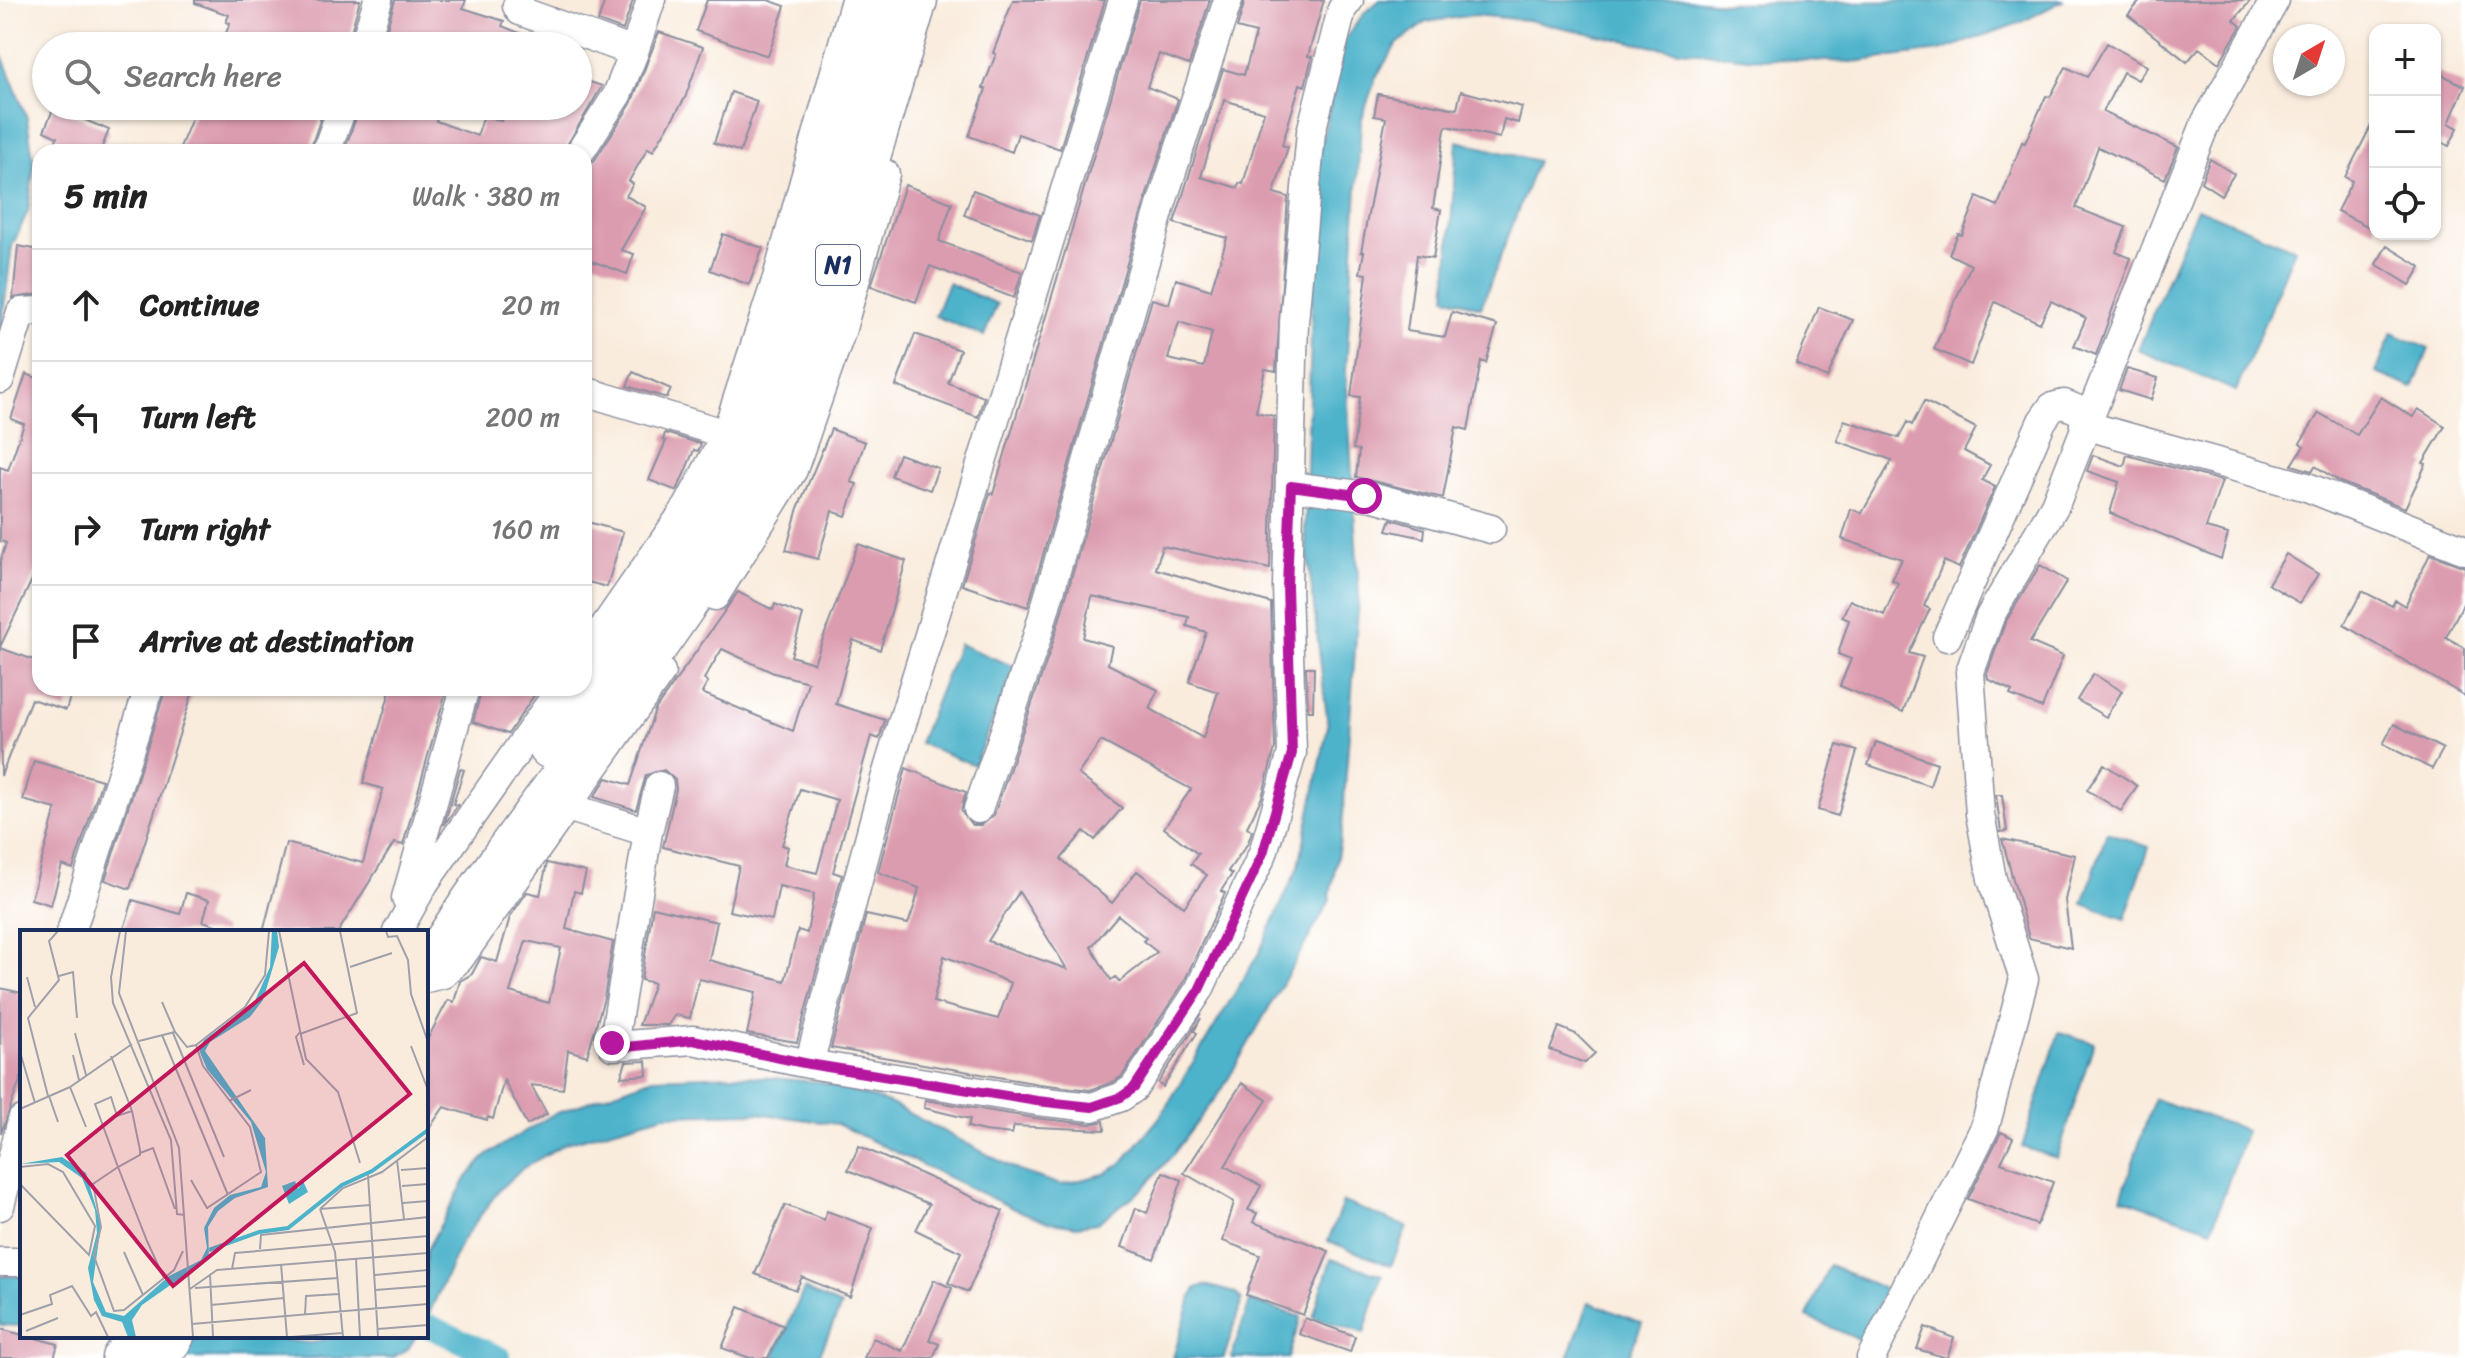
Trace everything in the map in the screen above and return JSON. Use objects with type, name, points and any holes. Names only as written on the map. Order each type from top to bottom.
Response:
[{"type":"highway","name":"N1","points":[[592,690],[643,592],[751,443],[831,186],[883,0]]},
{"type":"highway","name":"N1","points":[[592,692],[644,680],[742,523],[788,430],[917,0]]},
{"type":"highway","name":"N1","points":[[406,930],[588,696]]},
{"type":"highway","name":"N1","points":[[428,968],[589,696]]},
{"type":"highway","points":[[122,1358],[137,1338]]},
{"type":"highway","points":[[159,1358],[173,1338]]},
{"type":"street","points":[[368,32],[378,0]]},
{"type":"street","points":[[519,0],[520,11],[578,32]]},
{"type":"street","points":[[585,144],[617,95],[651,0]]},
{"type":"street","points":[[643,592],[726,434],[777,278],[855,0]]},
{"type":"street","points":[[644,680],[751,541],[793,470],[841,332],[934,0]]},
{"type":"street","points":[[809,1064],[885,779],[1123,0]]},
{"type":"street","points":[[978,809],[1036,640],[1162,202],[1228,0]]},
{"type":"street","points":[[659,786],[648,832],[613,1046],[693,1040],[809,1064],[1092,1107],[1121,1097],[1134,1088],[1199,990],[1263,853],[1292,753],[1287,586],[1296,486],[1294,322],[1311,132],[1342,9],[1349,0]]},
{"type":"street","points":[[1871,1358],[1985,1127],[2024,979],[1992,879],[1980,814],[1970,672],[1990,616],[2055,505],[2206,122],[2275,0]]},
{"type":"street","points":[[592,37],[634,52]]},
{"type":"street","points":[[329,144],[338,120]]},
{"type":"street","points":[[0,379],[21,312],[32,311]]},
{"type":"street","points":[[592,393],[726,434]]},
{"type":"street","points":[[1947,637],[2042,421],[2052,407],[2064,404],[2086,420],[2307,487],[2465,550]]},
{"type":"street","points":[[1296,486],[1364,496],[1491,529]]},
{"type":"street","points":[[72,930],[146,696]]},
{"type":"street","points":[[405,930],[463,696]]},
{"type":"street","points":[[428,978],[443,974],[460,958],[567,807],[590,696]]},
{"type":"street","points":[[567,807],[648,832]]},
{"type":"street","points":[[0,1206],[20,1128]]},
{"type":"water","points":[[1380,0],[1687,0],[1725,3],[2064,0],[2022,22],[1940,51],[1853,62],[1748,58],[1655,47],[1527,20],[1474,15],[1426,22],[1396,45],[1376,77],[1361,121],[1346,371],[1359,595],[1342,829],[1329,902],[1223,1088],[1174,1153],[1143,1189],[1097,1223],[1077,1226],[1045,1221],[1012,1208],[837,1124],[756,1113],[665,1115],[566,1143],[520,1170],[499,1190],[462,1241],[428,1316],[428,1247],[467,1177],[488,1154],[552,1115],[653,1078],[734,1075],[821,1082],[889,1103],[1019,1171],[1061,1185],[1104,1174],[1122,1163],[1160,1117],[1259,953],[1299,865],[1328,726],[1305,532],[1316,169],[1345,39],[1365,12]]},
{"type":"water","points":[[0,50],[27,118],[32,180],[28,211],[12,246],[0,339]]},
{"type":"water","points":[[1457,141],[1537,161],[1481,307],[1446,297]]},
{"type":"water","points":[[2197,208],[2295,249],[2236,391],[2138,350]]},
{"type":"water","points":[[948,283],[997,304],[984,336],[935,316]]},
{"type":"water","points":[[2392,333],[2429,349],[2413,388],[2376,373]]},
{"type":"water","points":[[959,644],[1015,667],[974,765],[919,743]]},
{"type":"water","points":[[2107,832],[2149,847],[2125,919],[2083,904]]},
{"type":"water","points":[[2059,1032],[2094,1043],[2057,1158],[2022,1147]]},
{"type":"water","points":[[2154,1099],[2246,1130],[2212,1229],[2121,1198]]},
{"type":"water","points":[[1343,1202],[1407,1227],[1391,1266],[1328,1241]]},
{"type":"water","points":[[1331,1259],[1382,1275],[1364,1333],[1313,1317]]},
{"type":"water","points":[[1829,1265],[1885,1289],[1862,1341],[1807,1317]]},
{"type":"water","points":[[0,1276],[20,1276],[20,1326],[0,1325]]},
{"type":"water","points":[[1205,1285],[1235,1293],[1242,1300],[1224,1358],[1173,1358],[1192,1295],[1196,1288]]},
{"type":"water","points":[[804,1289],[841,1306],[818,1358],[773,1358]]},
{"type":"water","points":[[1250,1301],[1301,1317],[1288,1358],[1231,1358]]},
{"type":"water","points":[[1589,1302],[1642,1323],[1628,1358],[1568,1358]]},
{"type":"water","points":[[120,1338],[266,1338],[311,1343],[329,1338],[415,1338],[408,1349],[392,1358],[173,1358]]},
{"type":"building","points":[[195,0],[360,0],[351,32],[226,32],[229,15],[195,3]]},
{"type":"building","points":[[395,0],[466,0],[463,8],[504,21],[502,26],[517,32],[386,32]]},
{"type":"building","points":[[605,0],[633,0],[623,30],[598,21]]},
{"type":"building","points":[[707,0],[768,0],[785,6],[768,56],[696,31]]},
{"type":"building","points":[[1013,0],[1105,0],[1060,149],[1018,134],[1012,152],[969,136],[986,89],[983,88],[996,54],[993,53]]},
{"type":"building","points":[[1140,0],[1210,0],[1189,65],[1159,54],[1147,87],[1178,99],[1146,197],[1028,607],[962,585],[990,493],[993,494]]},
{"type":"building","points":[[1245,0],[1324,0],[1308,56],[1312,57],[1305,86],[1300,84],[1282,145],[1288,147],[1274,193],[1288,197],[1276,371],[1265,369],[1256,412],[1274,416],[1270,569],[1162,546],[1156,569],[1271,603],[1275,748],[1262,797],[1247,827],[1252,831],[1248,843],[1228,871],[1232,874],[1221,891],[1225,893],[1184,982],[1122,1076],[1113,1082],[1090,1090],[1039,1084],[831,1048],[866,915],[908,924],[915,904],[919,888],[878,872],[906,768],[966,792],[961,811],[972,825],[982,825],[994,815],[1052,645],[1152,299],[1169,304],[1176,279],[1211,290],[1227,238],[1174,223],[1223,69],[1244,75],[1256,33],[1237,28]],"holes":[[[1224,100],[1264,112],[1243,184],[1239,183],[1238,188],[1201,177]],[[1179,322],[1212,332],[1204,367],[1168,359]],[[1092,596],[1189,617],[1187,626],[1206,632],[1189,682],[1218,692],[1203,738],[1149,708],[1158,690],[1108,664],[1112,646],[1083,638]],[[1101,741],[1191,789],[1164,828],[1198,854],[1191,864],[1207,875],[1184,907],[1137,871],[1112,903],[1061,859],[1084,831],[1095,840],[1122,808],[1078,774]],[[1019,892],[1067,969],[988,941]],[[1118,915],[1146,938],[1143,941],[1157,952],[1119,982],[1116,977],[1111,980],[1091,947]],[[944,956],[1011,983],[998,1019],[933,1002]]]},
{"type":"building","points":[[2141,0],[2251,0],[2234,20],[2241,26],[2219,63],[2199,48],[2187,62],[2128,15]]},
{"type":"building","points":[[659,32],[703,47],[685,98],[653,151],[648,148],[629,181],[633,184],[626,196],[646,207],[621,250],[634,254],[627,274],[592,261],[592,162],[631,104]]},
{"type":"building","points":[[2107,43],[2147,66],[2138,80],[2123,72],[2103,112],[2178,147],[2165,179],[2098,147],[2076,208],[2126,227],[2116,252],[2131,258],[2096,355],[2074,346],[2086,318],[2051,301],[2040,323],[1995,302],[1971,365],[1934,349],[1971,265],[1949,254],[1958,234],[1962,235],[1977,197],[1998,206],[2022,142],[2025,143],[2046,96],[2050,97],[2066,67],[2087,77]]},
{"type":"building","points":[[2441,74],[2465,86],[2449,123],[2458,128],[2449,146],[2441,142]]},
{"type":"building","points":[[592,83],[602,86],[592,103]]},
{"type":"building","points":[[1461,91],[1522,107],[1518,123],[1504,119],[1500,138],[1447,126],[1433,208],[1441,210],[1433,258],[1417,255],[1407,331],[1445,337],[1452,312],[1497,325],[1486,363],[1481,361],[1468,430],[1456,427],[1443,498],[1356,477],[1359,450],[1353,449],[1360,397],[1351,396],[1367,274],[1360,273],[1364,252],[1361,252],[1386,118],[1374,116],[1378,94],[1457,109]]},
{"type":"building","points":[[731,92],[757,101],[740,152],[714,143]]},
{"type":"building","points":[[49,120],[85,120],[109,130],[103,144],[55,144],[57,137],[44,131]]},
{"type":"building","points":[[191,120],[320,120],[312,144],[181,144]]},
{"type":"building","points":[[355,120],[436,120],[477,136],[482,120],[582,120],[568,144],[347,144]]},
{"type":"building","points":[[2369,130],[2369,227],[2337,211],[2352,181],[2345,177]]},
{"type":"building","points":[[2210,159],[2234,174],[2221,195],[2201,182]]},
{"type":"building","points":[[905,185],[952,203],[939,241],[1022,272],[1014,298],[930,266],[916,302],[871,286]]},
{"type":"building","points":[[973,190],[1040,215],[1032,240],[964,215]]},
{"type":"building","points":[[723,234],[763,248],[749,285],[710,270]]},
{"type":"building","points":[[18,246],[32,249],[32,295],[13,298]]},
{"type":"building","points":[[2387,246],[2421,267],[2410,285],[2376,264]]},
{"type":"building","points":[[1819,307],[1853,320],[1827,378],[1796,364]]},
{"type":"building","points":[[915,334],[960,350],[948,383],[984,397],[978,417],[896,386]]},
{"type":"building","points":[[2127,369],[2158,378],[2151,400],[2119,390]]},
{"type":"building","points":[[633,372],[671,389],[667,398],[627,386]]},
{"type":"building","points":[[26,374],[32,376],[32,580],[0,647],[0,562],[6,543],[0,541],[0,467],[8,470],[24,424],[11,419]]},
{"type":"building","points":[[2381,397],[2413,417],[2418,409],[2445,426],[2423,463],[2426,464],[2405,508],[2340,482],[2315,466],[2312,471],[2292,465],[2304,446],[2300,443],[2319,413],[2357,435]]},
{"type":"building","points":[[1924,401],[1976,428],[1964,451],[1990,465],[1982,480],[1995,487],[1959,568],[1944,561],[1924,606],[1930,609],[1909,653],[1923,657],[1903,712],[1840,686],[1851,659],[1838,654],[1849,620],[1842,617],[1850,600],[1884,615],[1898,583],[1892,580],[1902,559],[1842,539],[1851,509],[1862,513],[1892,460],[1837,441],[1844,420],[1899,438],[1907,422],[1912,425]]},
{"type":"building","points":[[831,429],[865,442],[851,482],[857,484],[846,516],[832,511],[818,559],[786,550],[798,508]]},
{"type":"building","points":[[665,433],[701,444],[698,451],[694,450],[677,491],[649,480],[666,441],[663,440]]},
{"type":"building","points":[[899,454],[938,468],[930,490],[891,476]]},
{"type":"building","points":[[2093,455],[2124,466],[2127,455],[2222,481],[2206,528],[2228,534],[2221,559],[2110,513],[2119,482],[2087,471]]},
{"type":"building","points":[[1391,519],[1425,529],[1424,538],[1387,530]]},
{"type":"building","points":[[592,523],[623,532],[607,587],[592,583]]},
{"type":"building","points":[[858,544],[906,561],[880,650],[853,640],[836,704],[885,720],[879,739],[871,736],[833,872],[842,875],[797,1042],[747,1034],[756,992],[699,979],[690,1018],[675,1015],[668,1025],[639,1025],[654,983],[641,980],[653,907],[717,922],[709,960],[785,981],[798,930],[807,933],[814,894],[779,886],[772,920],[729,911],[739,866],[663,847],[676,789],[675,780],[664,770],[646,775],[636,810],[594,797],[607,778],[630,785],[655,710],[738,592],[773,610],[775,604],[803,615],[791,656],[814,663]],"holes":[[[722,649],[774,673],[808,682],[793,731],[702,693],[708,682],[704,679]],[[800,789],[837,800],[817,873],[784,865],[788,847],[782,845]]]},
{"type":"building","points":[[2286,554],[2318,574],[2300,603],[2268,584]]},
{"type":"building","points":[[2430,554],[2465,567],[2465,600],[2446,637],[2465,648],[2465,696],[2344,625],[2362,591],[2392,606],[2395,600],[2405,606]]},
{"type":"building","points":[[2040,565],[2067,581],[2030,642],[2063,656],[2042,708],[2010,695],[2012,691],[1988,679],[1987,674],[2005,623]]},
{"type":"building","points":[[0,648],[32,659],[32,696],[70,696],[66,710],[31,699],[1,776]]},
{"type":"building","points":[[1306,667],[1314,667],[1313,711],[1308,711]]},
{"type":"building","points":[[2093,674],[2122,691],[2106,717],[2077,700]]},
{"type":"building","points":[[163,696],[191,696],[130,889],[105,880]]},
{"type":"building","points":[[389,696],[445,696],[403,845],[394,843],[339,930],[264,930],[286,843],[363,863],[383,789],[363,783]]},
{"type":"building","points":[[480,696],[534,696],[508,734],[473,722]]},
{"type":"building","points":[[2394,724],[2443,749],[2432,769],[2383,744]]},
{"type":"building","points":[[1876,742],[1937,763],[1930,786],[1868,765]]},
{"type":"building","points":[[1837,745],[1857,751],[1838,816],[1818,810]]},
{"type":"building","points":[[34,761],[102,780],[73,869],[62,865],[51,905],[31,899],[56,809],[23,800]]},
{"type":"building","points":[[2104,764],[2137,786],[2121,811],[2087,790]]},
{"type":"building","points":[[460,769],[464,770],[453,804],[458,805],[444,825]]},
{"type":"building","points":[[1996,795],[2002,795],[2007,831],[2001,832]]},
{"type":"building","points":[[2002,839],[2075,855],[2065,900],[2071,948],[2029,938]]},
{"type":"building","points":[[547,863],[586,872],[581,893],[574,891],[566,929],[613,942],[604,998],[587,1056],[568,1050],[563,1089],[531,1085],[547,1114],[527,1125],[504,1080],[493,1119],[444,1107],[428,1130],[428,1038],[448,1000],[454,1002],[460,981],[472,974],[481,957],[497,962],[510,917],[527,892],[540,895]],"holes":[[[526,941],[561,948],[549,1003],[510,992]]]},
{"type":"building","points":[[186,893],[209,900],[203,921],[224,930],[124,930],[133,900],[180,914]]},
{"type":"building","points":[[0,988],[20,993],[20,1081],[1,1133]]},
{"type":"building","points":[[1201,1018],[1194,1031],[1197,1033],[1163,1087],[1158,1083]]},
{"type":"building","points":[[1559,1027],[1576,1034],[1595,1053],[1585,1063],[1550,1050]]},
{"type":"building","points":[[646,1061],[647,1075],[621,1077],[626,1062]]},
{"type":"building","points":[[1242,1083],[1267,1100],[1225,1166],[1261,1186],[1248,1210],[1257,1213],[1253,1222],[1329,1251],[1303,1315],[1246,1295],[1260,1255],[1223,1241],[1234,1202],[1184,1173]]},
{"type":"building","points":[[925,1100],[1035,1118],[1090,1124],[1104,1121],[1105,1130],[1014,1126],[1012,1134],[984,1131],[968,1127],[970,1119],[924,1108]]},
{"type":"building","points":[[2001,1132],[2013,1138],[2001,1163],[2053,1182],[2037,1225],[1968,1199]]},
{"type":"building","points":[[859,1146],[1003,1211],[968,1292],[948,1283],[961,1252],[916,1230],[929,1204],[848,1170]]},
{"type":"building","points":[[1163,1172],[1182,1180],[1154,1259],[1122,1247],[1136,1208],[1147,1213]]},
{"type":"building","points":[[785,1205],[824,1220],[827,1211],[873,1228],[850,1297],[802,1277],[796,1290],[755,1274]]},
{"type":"building","points":[[934,1280],[952,1288],[929,1340],[939,1344],[933,1358],[864,1358],[873,1338],[902,1351]]},
{"type":"building","points":[[739,1307],[784,1326],[768,1358],[750,1358],[722,1348]]},
{"type":"building","points":[[1305,1318],[1355,1336],[1350,1352],[1299,1334]]},
{"type":"building","points":[[1925,1327],[1954,1338],[1947,1358],[1917,1349]]},
{"type":"building","points":[[0,1329],[20,1334],[20,1338],[58,1344],[54,1358],[0,1358]]},
{"type":"waterway","points":[[428,1326],[499,1358]]},
{"type":"route","points":[[612,1043],[617,1048],[693,1040],[809,1064],[1092,1107],[1121,1097],[1134,1088],[1199,990],[1263,853],[1292,753],[1287,586],[1291,486],[1364,496]]}]
